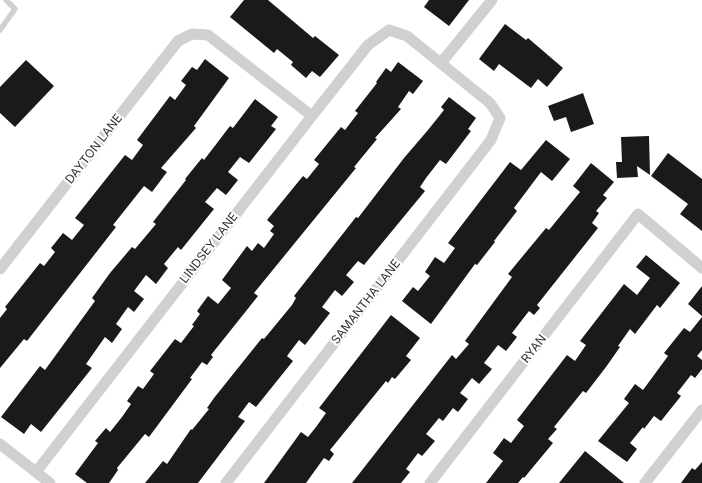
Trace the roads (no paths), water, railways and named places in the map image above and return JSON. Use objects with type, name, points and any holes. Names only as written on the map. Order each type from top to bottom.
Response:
[{"type":"street","points":[[441,63],[492,0]]},
{"type":"street","name":"LINDSEY LANE","points":[[36,472],[368,45],[389,30],[407,36],[441,63]]},
{"type":"street","name":"DAYTON LANE","points":[[0,269],[178,41],[192,34],[208,35],[312,116]]},
{"type":"street","name":"SAMANTHA LANE","points":[[226,483],[491,140],[500,118],[490,102],[441,63]]},
{"type":"street","name":"RYAN","points":[[430,483],[638,214],[702,268]]},
{"type":"street","points":[[646,483],[702,410]]},
{"type":"street","points":[[0,444],[50,483]]},
{"type":"lane","points":[[0,30],[15,9],[6,0]]}]
